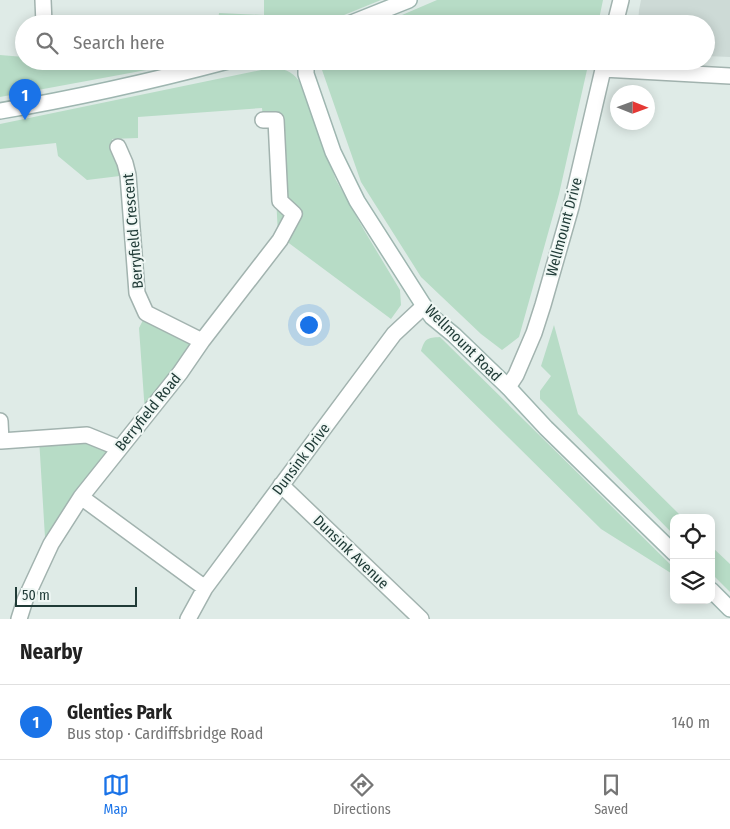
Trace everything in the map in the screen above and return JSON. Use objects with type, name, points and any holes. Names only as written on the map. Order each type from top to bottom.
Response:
[{"type":"street","points":[[43,0],[44,15]]},
{"type":"street","points":[[372,15],[409,0]]},
{"type":"street","points":[[617,15],[621,0]]},
{"type":"street","points":[[0,111],[53,102],[193,70]]},
{"type":"street","name":"Wellmount Road","points":[[306,70],[333,152],[357,201],[432,317],[454,335],[508,387],[546,428],[670,549]]},
{"type":"street","name":"Wellmount Drive","points":[[508,387],[516,375],[543,305],[571,207],[603,70]]},
{"type":"street","points":[[661,70],[730,76]]},
{"type":"street","name":"Berryfield Road","points":[[19,619],[25,600],[51,544],[81,497],[180,373],[202,341],[280,240],[294,214],[280,201],[276,120],[263,120]]},
{"type":"street","name":"Berryfield Crescent","points":[[118,147],[126,163],[128,175],[137,293],[146,313],[202,341]]},
{"type":"street","name":"Dunsink Drive","points":[[188,619],[205,588],[394,334],[424,306]]},
{"type":"street","points":[[0,421],[1,441],[88,434],[119,448]]},
{"type":"street","name":"Dunsink Avenue","points":[[281,485],[418,618]]},
{"type":"street","points":[[81,497],[205,588]]},
{"type":"street","points":[[715,594],[730,609]]},
{"type":"shaded area","points":[[641,0],[730,0],[730,57],[715,56],[715,15],[639,15]]},
{"type":"green space","points":[[264,0],[381,0],[344,15],[264,15]]},
{"type":"green space","points":[[437,0],[603,0],[600,15],[402,15]]},
{"type":"green space","points":[[219,13],[264,15],[219,15]]},
{"type":"green space","points":[[0,55],[15,56],[15,70],[146,70],[0,97]]},
{"type":"green space","points":[[261,70],[287,71],[299,81],[336,180],[400,290],[401,305],[391,319],[278,235],[272,119],[263,119],[262,108],[138,117],[138,138],[112,139],[125,163],[128,175],[87,180],[58,156],[56,143],[0,149],[0,124]]},
{"type":"green space","points":[[322,70],[587,70],[559,194],[519,337],[502,350],[481,334],[421,277],[361,182]]},
{"type":"green space","points":[[146,314],[199,341],[145,413],[139,328]]},
{"type":"green space","points":[[554,325],[578,414],[679,514],[670,514],[670,531],[540,399],[540,391],[551,376],[541,366]]},
{"type":"green space","points":[[440,337],[670,564],[670,572],[601,529],[421,351],[427,339]]},
{"type":"green space","points":[[87,435],[119,448],[46,554],[39,438]]},
{"type":"green space","points":[[715,550],[730,564],[730,592],[715,577]]},
{"type":"place","name":"Glenties Park","points":[[25,120]]}]
